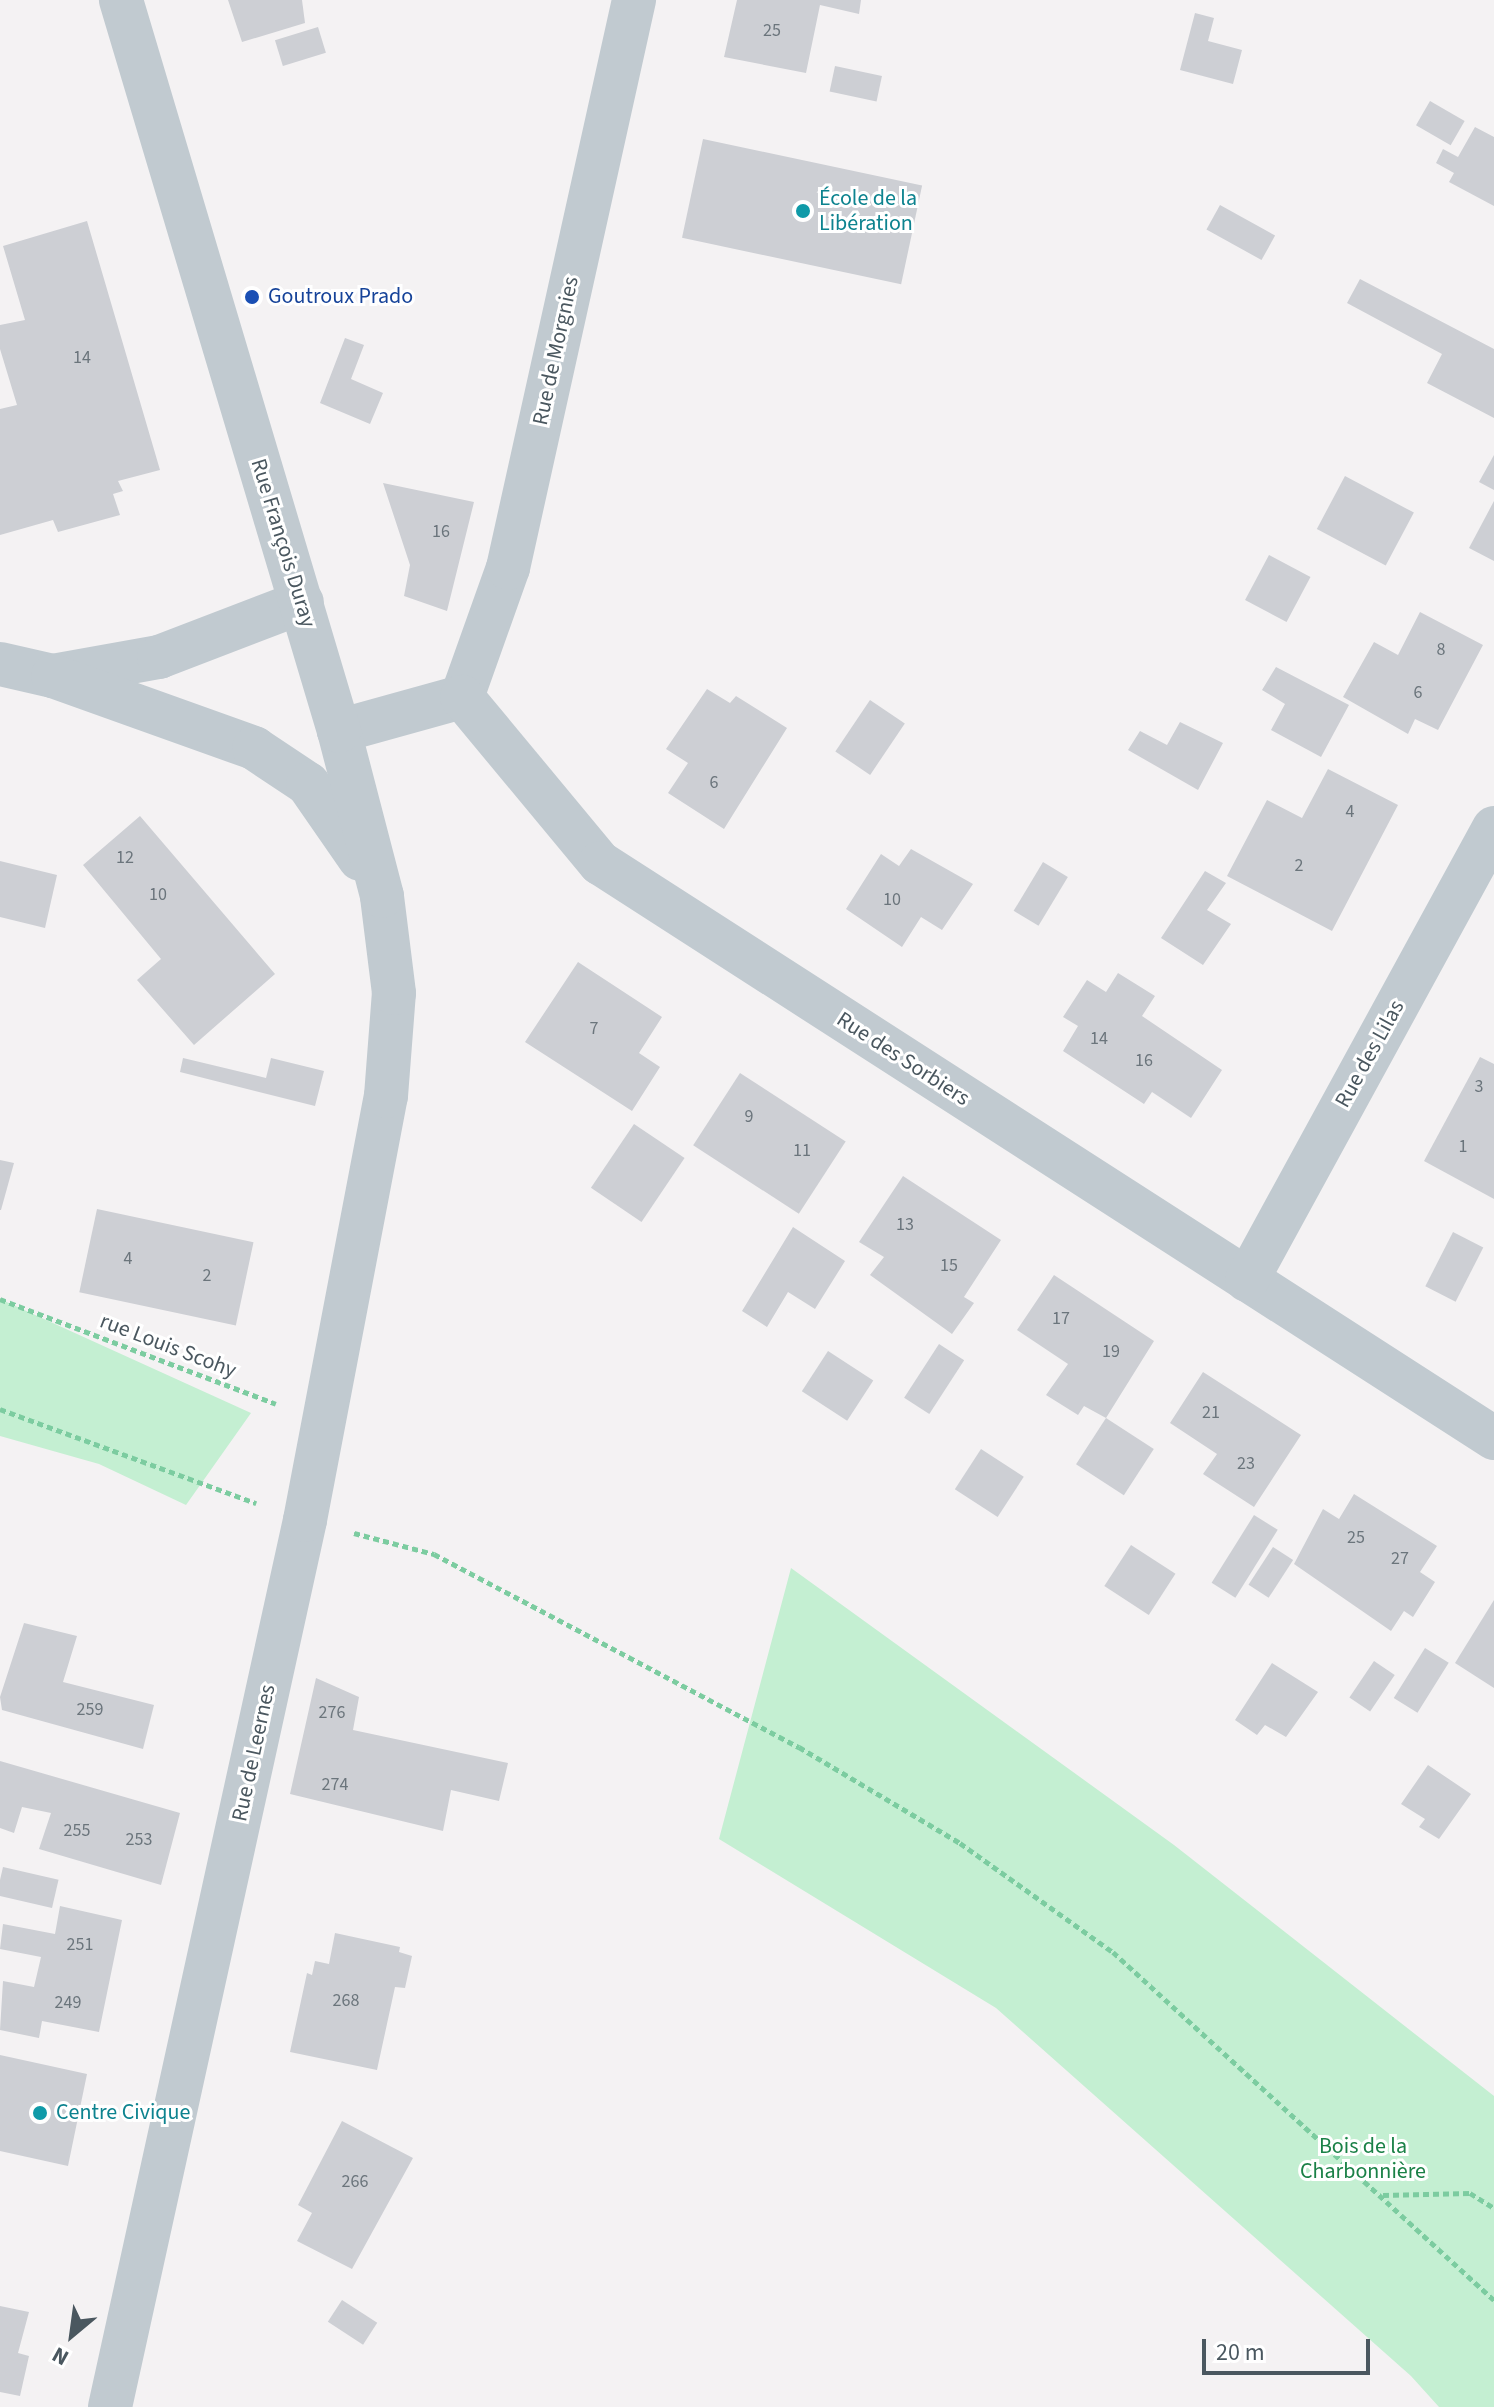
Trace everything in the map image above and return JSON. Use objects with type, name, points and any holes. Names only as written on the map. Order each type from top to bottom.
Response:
[{"type":"street","name":"Rue François Duray","points":[[121,0],[302,602],[382,896],[394,993],[386,1096]]},
{"type":"street","name":"Rue de Morgnies","points":[[462,697],[508,568],[634,0]]},
{"type":"street","points":[[53,676],[159,657],[302,602]]},
{"type":"street","points":[[0,664],[53,676],[254,748],[308,784],[344,830],[382,896]]},
{"type":"street","points":[[339,731],[462,697]]},
{"type":"street","name":"Rue des Sorbiers","points":[[462,697],[600,863],[1494,1438]]},
{"type":"street","name":"Rue des Lilas","points":[[1247,1280],[1494,828]]},
{"type":"street","name":"Rue de Leernes","points":[[110,2407],[305,1520],[386,1096]]},
{"type":"path","name":"rue Louis Scohy","points":[[0,1299],[324,1423]]},
{"type":"path","points":[[0,1409],[305,1520],[434,1554],[799,1747],[960,1843],[1113,1952],[1494,2300]]},
{"type":"path","points":[[1382,2195],[1470,2193],[1494,2208]]},
{"type":"green space","points":[[0,1299],[251,1413],[186,1505],[99,1464],[0,1436]]},
{"type":"green space","name":"Bois de la Charbonnière","points":[[791,1568],[1174,1845],[1494,2096],[1494,2407],[1439,2407],[1411,2376],[996,2008],[719,1839]]},
{"type":"building","points":[[228,0],[302,0],[305,23],[242,42]]},
{"type":"building","points":[[737,0],[861,0],[859,14],[820,5],[806,73],[724,57]]},
{"type":"building","points":[[1195,13],[1214,18],[1208,41],[1242,50],[1233,84],[1180,70]]},
{"type":"building","points":[[318,27],[326,53],[283,66],[275,40]]},
{"type":"building","points":[[835,66],[882,76],[877,101],[830,91]]},
{"type":"building","points":[[1430,101],[1465,121],[1451,145],[1416,125]]},
{"type":"building","points":[[1475,127],[1494,137],[1494,206],[1449,182],[1454,173],[1436,163],[1443,149],[1458,157]]},
{"type":"building","name":"École de la Libération","points":[[703,139],[922,186],[901,284],[682,238]]},
{"type":"building","points":[[1220,205],[1275,236],[1262,260],[1206,229]]},
{"type":"building","points":[[87,221],[160,470],[118,481],[123,491],[113,494],[120,515],[58,532],[53,520],[0,535],[0,409],[17,405],[0,349],[0,325],[25,320],[3,246]]},
{"type":"building","points":[[1360,279],[1494,349],[1494,418],[1427,383],[1442,354],[1347,303]]},
{"type":"building","points":[[345,338],[364,345],[351,379],[383,393],[370,424],[320,403]]},
{"type":"building","points":[[1494,455],[1494,490],[1479,482]]},
{"type":"building","points":[[1345,476],[1414,513],[1386,566],[1317,529]]},
{"type":"building","points":[[383,483],[474,502],[447,611],[404,596],[410,565]]},
{"type":"building","points":[[1494,501],[1494,561],[1469,548]]},
{"type":"building","points":[[1269,555],[1310,577],[1287,622],[1245,600]]},
{"type":"building","points":[[1420,612],[1483,645],[1438,730],[1415,719],[1408,734],[1343,697],[1374,642],[1398,655]]},
{"type":"building","points":[[1276,667],[1349,705],[1321,757],[1271,730],[1285,704],[1262,690]]},
{"type":"building","points":[[707,689],[730,703],[736,696],[787,728],[724,829],[668,793],[688,763],[666,749]]},
{"type":"building","points":[[870,700],[905,723],[870,775],[835,751]]},
{"type":"building","points":[[1180,722],[1223,743],[1198,790],[1128,750],[1140,731],[1167,745]]},
{"type":"building","points":[[1328,769],[1398,805],[1332,931],[1227,876],[1267,800],[1302,818]]},
{"type":"building","points":[[140,816],[275,974],[194,1045],[137,980],[161,959],[83,865]]},
{"type":"building","points":[[911,849],[973,884],[942,930],[921,917],[902,947],[846,909],[881,854],[899,866]]},
{"type":"building","points":[[0,861],[57,875],[45,928],[0,917]]},
{"type":"building","points":[[1043,862],[1068,877],[1039,926],[1014,911]]},
{"type":"building","points":[[1205,871],[1226,883],[1207,910],[1231,924],[1203,965],[1161,938]]},
{"type":"building","points":[[578,962],[662,1017],[639,1053],[660,1067],[632,1111],[525,1042]]},
{"type":"building","points":[[1118,973],[1155,996],[1142,1016],[1222,1070],[1191,1118],[1152,1092],[1144,1104],[1063,1051],[1078,1026],[1063,1017],[1087,980],[1106,992]]},
{"type":"building","points":[[1480,1057],[1494,1064],[1494,1199],[1424,1161]]},
{"type":"building","points":[[183,1058],[266,1078],[271,1058],[324,1071],[315,1106],[180,1072]]},
{"type":"building","points":[[740,1073],[846,1142],[799,1214],[693,1145]]},
{"type":"building","points":[[634,1124],[685,1158],[642,1222],[591,1188]]},
{"type":"building","points":[[0,1160],[14,1163],[1,1210],[0,1210]]},
{"type":"building","points":[[903,1176],[1001,1240],[964,1297],[974,1303],[952,1334],[870,1275],[884,1257],[859,1242]]},
{"type":"building","points":[[97,1209],[254,1242],[236,1325],[79,1292]]},
{"type":"building","points":[[793,1227],[845,1261],[815,1309],[788,1292],[767,1327],[742,1311]]},
{"type":"building","points":[[1453,1232],[1483,1247],[1456,1302],[1425,1286]]},
{"type":"building","points":[[1054,1275],[1154,1341],[1106,1418],[1084,1406],[1078,1415],[1046,1395],[1068,1364],[1017,1330]]},
{"type":"building","points":[[939,1344],[964,1360],[929,1414],[904,1398]]},
{"type":"building","points":[[828,1351],[873,1380],[847,1421],[802,1391]]},
{"type":"building","points":[[1203,1372],[1301,1435],[1254,1507],[1203,1474],[1217,1454],[1170,1423]]},
{"type":"building","points":[[1106,1418],[1154,1449],[1124,1495],[1076,1464]]},
{"type":"building","points":[[981,1449],[1024,1477],[998,1517],[955,1489]]},
{"type":"building","points":[[1354,1494],[1437,1546],[1420,1572],[1435,1582],[1413,1617],[1404,1611],[1391,1631],[1294,1564],[1323,1509],[1339,1519]]},
{"type":"building","points":[[1254,1515],[1278,1530],[1235,1598],[1212,1583]]},
{"type":"building","points":[[1131,1545],[1175,1574],[1149,1615],[1104,1586]]},
{"type":"building","points":[[1273,1547],[1293,1560],[1269,1598],[1248,1585]]},
{"type":"building","points":[[1494,1600],[1494,1688],[1455,1663]]},
{"type":"building","points":[[24,1623],[77,1636],[63,1682],[154,1705],[143,1749],[2,1710],[0,1697]]},
{"type":"building","points":[[1425,1648],[1449,1663],[1417,1713],[1394,1698]]},
{"type":"building","points":[[1374,1661],[1395,1675],[1370,1711],[1349,1697]]},
{"type":"building","points":[[1272,1663],[1318,1692],[1286,1737],[1265,1725],[1257,1735],[1235,1720]]},
{"type":"building","points":[[316,1678],[359,1697],[353,1730],[508,1763],[499,1801],[451,1790],[443,1831],[290,1794]]},
{"type":"building","points":[[0,1761],[180,1813],[161,1885],[39,1849],[51,1813],[22,1807],[14,1833],[0,1828]]},
{"type":"building","points":[[1428,1765],[1471,1794],[1439,1839],[1419,1827],[1425,1819],[1401,1804]]},
{"type":"building","points":[[3,1867],[59,1880],[52,1908],[0,1896]]},
{"type":"building","points":[[60,1906],[122,1920],[99,2032],[42,2021],[39,2038],[0,2030],[3,1981],[34,1987],[41,1957],[0,1949],[3,1924],[55,1934]]},
{"type":"building","points":[[335,1933],[400,1947],[399,1952],[412,1956],[405,1988],[395,1987],[377,2070],[290,2052],[307,1973],[312,1975],[315,1961],[329,1964]]},
{"type":"building","name":"Centre Civique","points":[[0,2055],[87,2074],[68,2166],[0,2151]]},
{"type":"building","points":[[342,2121],[413,2158],[352,2269],[297,2241],[312,2213],[298,2205]]},
{"type":"building","points":[[342,2300],[377,2323],[363,2345],[328,2322]]},
{"type":"building","points":[[0,2306],[29,2312],[18,2353],[29,2356],[20,2396],[0,2392]]},
{"type":"place","name":"École de la Libération","points":[[803,211]]},
{"type":"place","name":"Goutroux Prado","points":[[252,297]]},
{"type":"place","name":"Centre Civique","points":[[40,2113]]}]
